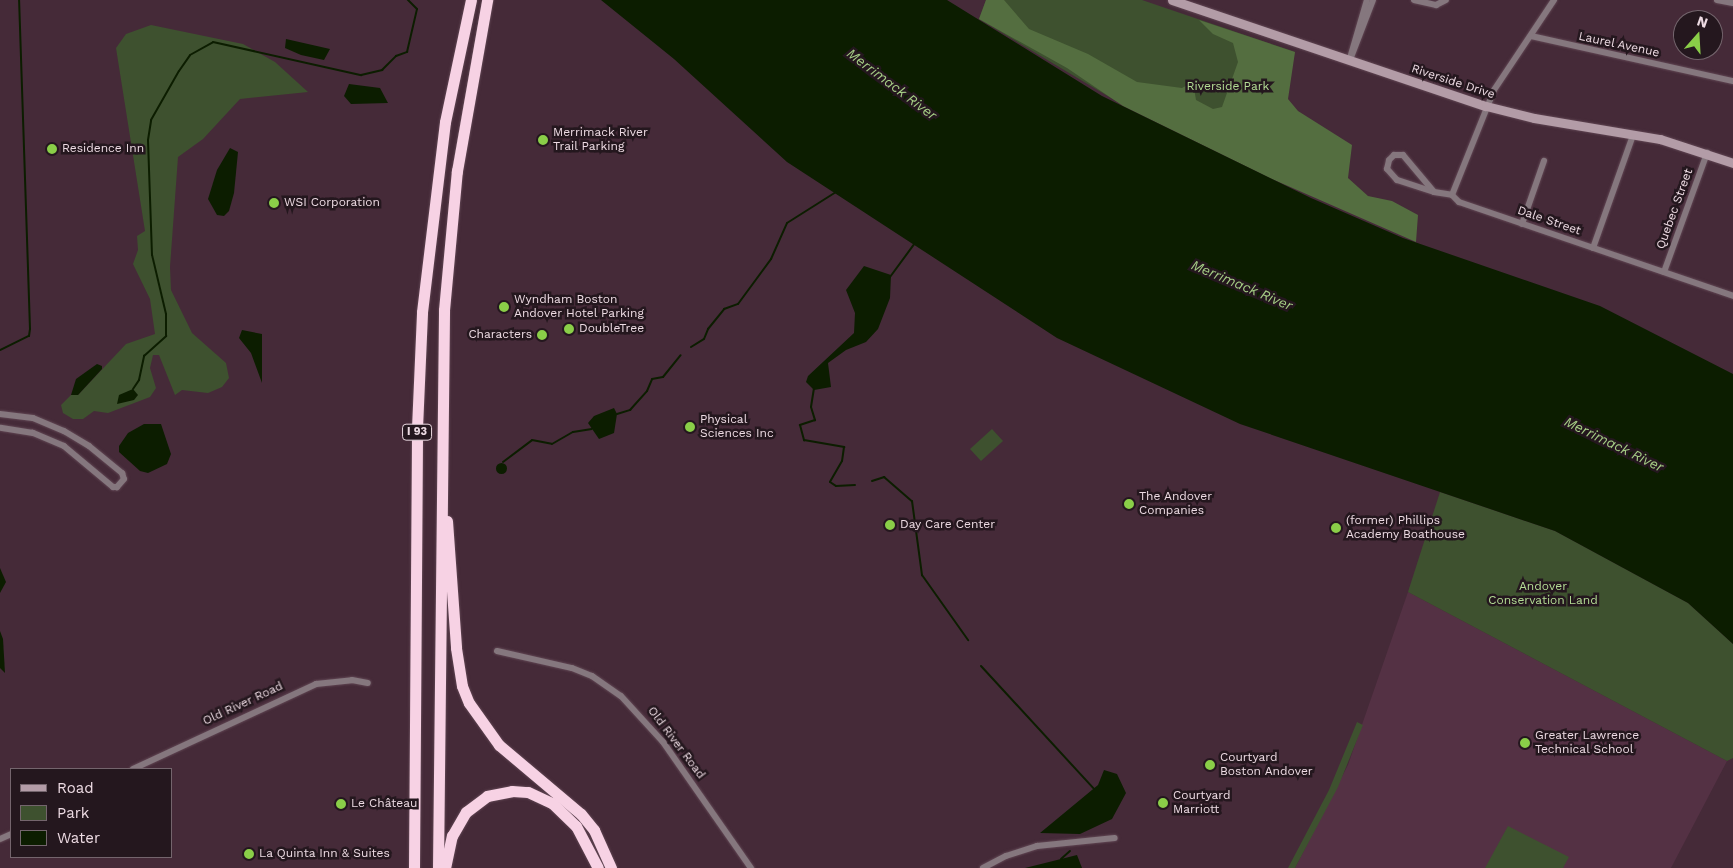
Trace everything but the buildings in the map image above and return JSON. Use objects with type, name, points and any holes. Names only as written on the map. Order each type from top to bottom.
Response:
[{"type":"highway","name":"I 93","points":[[414,868],[417,428],[421,321],[445,122],[471,0]]},
{"type":"highway","name":"I 93","points":[[438,868],[440,466],[443,319],[452,217],[466,112],[488,0]]},
{"type":"highway","points":[[440,466],[456,648],[469,703],[499,745],[581,814],[594,830],[611,868]]},
{"type":"highway","points":[[445,868],[452,836],[466,812],[486,796],[512,790],[540,796],[552,803],[576,826],[598,868]]},
{"type":"main road","name":"Riverside Drive","points":[[1172,0],[1486,106],[1633,135],[1707,153],[1733,163]]},
{"type":"street","points":[[1350,60],[1368,0]]},
{"type":"street","points":[[1350,60],[1357,50],[1373,0]]},
{"type":"street","points":[[1414,0],[1432,5],[1446,0]]},
{"type":"street","points":[[1452,196],[1486,106],[1554,0]]},
{"type":"street","points":[[1717,0],[1733,3]]},
{"type":"street","name":"Laurel Avenue","points":[[1531,36],[1733,81]]},
{"type":"street","points":[[1593,248],[1633,135]]},
{"type":"street","name":"Quebec Street","points":[[1664,272],[1707,153]]},
{"type":"street","name":"Dale Street","points":[[1434,192],[1405,157],[1396,155],[1388,160],[1387,169],[1397,180],[1434,192],[1452,196],[1459,202],[1733,296]]},
{"type":"street","points":[[1522,224],[1544,160]]},
{"type":"street","points":[[0,414],[33,418],[64,431],[89,446],[122,473],[124,479],[117,487],[112,486],[64,446],[33,433],[0,428]]},
{"type":"street","name":"Old River Road","points":[[497,651],[572,668],[592,676],[622,696],[636,709],[669,750],[751,868]]},
{"type":"street","name":"Old River Road","points":[[135,768],[245,714],[316,684],[352,680],[368,682]]},
{"type":"street","points":[[983,868],[1006,856],[1037,846],[1115,838]]},
{"type":"shaded area","points":[[986,0],[1004,0],[1029,29],[1088,54],[1137,82],[1182,88],[1193,82],[1196,100],[1213,109],[1222,107],[1238,62],[1233,43],[1213,34],[1199,20],[1295,52],[1288,99],[1298,111],[1352,145],[1348,178],[1368,196],[1392,201],[1418,215],[1416,242],[1272,179],[1123,106],[1067,68],[979,19]]},
{"type":"shaded area","name":"Greater Lawrence Technical School","points":[[1408,592],[1727,761],[1671,868],[1295,868],[1348,765]]},
{"type":"green space","name":"Riverside Park","points":[[986,0],[1142,0],[1295,52],[1266,160],[1116,101],[979,19]]},
{"type":"green space","points":[[151,25],[243,44],[275,62],[308,92],[240,99],[203,139],[178,157],[170,267],[171,290],[192,333],[226,363],[229,378],[222,387],[208,393],[182,390],[175,395],[159,355],[153,355],[150,368],[156,388],[150,397],[108,413],[94,411],[83,419],[73,419],[63,413],[61,405],[71,395],[78,395],[126,344],[155,334],[150,299],[133,264],[138,250],[137,236],[145,231],[116,48],[126,34]]},
{"type":"green space","points":[[992,429],[1003,441],[981,461],[970,449]]},
{"type":"green space","name":"Andover Conservation Land","points":[[1440,492],[1555,531],[1688,603],[1733,644],[1733,758],[1727,761],[1408,592]]},
{"type":"green space","points":[[1357,722],[1363,725],[1338,787],[1295,868],[1288,868],[1329,790]]},
{"type":"green space","points":[[1508,826],[1569,857],[1563,868],[1485,868]]},
{"type":"water","name":"Merrimack River","points":[[601,0],[947,0],[1102,96],[1311,198],[1403,238],[1600,306],[1733,374],[1733,644],[1688,603],[1555,531],[1240,424],[1057,338],[787,162],[674,59]]},
{"type":"water","points":[[286,39],[330,49],[324,60],[301,55],[285,48]]},
{"type":"water","points":[[349,84],[380,88],[388,103],[351,104],[344,96]]},
{"type":"water","points":[[230,148],[238,152],[234,193],[229,211],[224,216],[217,215],[208,199],[217,170]]},
{"type":"water","points":[[864,266],[891,275],[890,298],[878,329],[866,342],[846,350],[828,363],[831,387],[814,390],[806,382],[808,376],[854,333],[855,313],[846,290]]},
{"type":"water","points":[[242,330],[262,334],[262,383],[251,353],[239,338]]},
{"type":"water","points":[[97,364],[102,366],[102,369],[78,395],[71,395],[76,379]]},
{"type":"water","points":[[133,389],[138,395],[134,400],[117,404],[119,395]]},
{"type":"water","points":[[614,408],[617,414],[614,433],[599,439],[588,423],[594,416]]},
{"type":"water","points":[[144,424],[161,424],[171,454],[167,464],[148,473],[140,471],[119,452],[119,446],[128,433]]},
{"type":"water","points":[[499,463],[503,463],[506,468],[505,472],[499,473],[496,470],[496,466]]},
{"type":"water","points":[[0,568],[6,582],[0,593]]},
{"type":"water","points":[[0,631],[3,639],[5,673],[0,668]]},
{"type":"water","points":[[1104,770],[1117,774],[1126,793],[1112,819],[1080,834],[1040,833],[1098,785]]},
{"type":"water","points":[[1077,855],[1082,868],[1025,868]]},
{"type":"waterway","points":[[0,350],[29,336],[30,329],[19,0]]},
{"type":"waterway","points":[[133,389],[139,380],[144,356],[166,336],[166,314],[152,255],[148,140],[151,120],[190,55],[213,42],[361,75],[382,70],[396,56],[407,52],[417,9],[408,0]]},
{"type":"waterway","points":[[691,347],[704,339],[708,329],[724,309],[738,304],[771,259],[787,223],[836,192]]},
{"type":"waterway","points":[[890,277],[915,243]]},
{"type":"waterway","points":[[617,414],[630,410],[647,391],[652,379],[663,377],[681,355]]},
{"type":"waterway","points":[[814,388],[811,407],[815,420],[800,425],[804,440],[844,447],[842,461],[830,482],[836,486],[855,485]]},
{"type":"waterway","points":[[503,462],[532,440],[552,444],[573,432],[592,429]]},
{"type":"waterway","points":[[872,481],[884,477],[912,501],[922,575],[968,640]]},
{"type":"waterway","points":[[981,666],[1094,789]]},
{"type":"waterway","points":[[1061,859],[1070,851]]},
{"type":"place","name":"Merrimack River Trail Parking","points":[[543,140]]},
{"type":"place","name":"Residence Inn","points":[[52,149]]},
{"type":"place","name":"WSI Corporation","points":[[274,203]]},
{"type":"place","name":"Wyndham Boston Andover Hotel Parking","points":[[504,307]]},
{"type":"place","name":"DoubleTree","points":[[569,329]]},
{"type":"place","name":"Characters","points":[[542,335]]},
{"type":"place","name":"Physical Sciences Inc","points":[[690,427]]},
{"type":"place","name":"The Andover Companies","points":[[1129,504]]},
{"type":"place","name":"Day Care Center","points":[[890,525]]},
{"type":"place","name":"(former) Phillips Academy Boathouse","points":[[1336,528]]},
{"type":"place","name":"Greater Lawrence Technical School","points":[[1525,743]]},
{"type":"place","name":"Courtyard Boston Andover","points":[[1210,765]]},
{"type":"place","name":"Courtyard Marriott","points":[[1163,803]]},
{"type":"place","name":"Le Château","points":[[341,804]]},
{"type":"place","name":"La Quinta Inn & Suites","points":[[249,854]]}]
